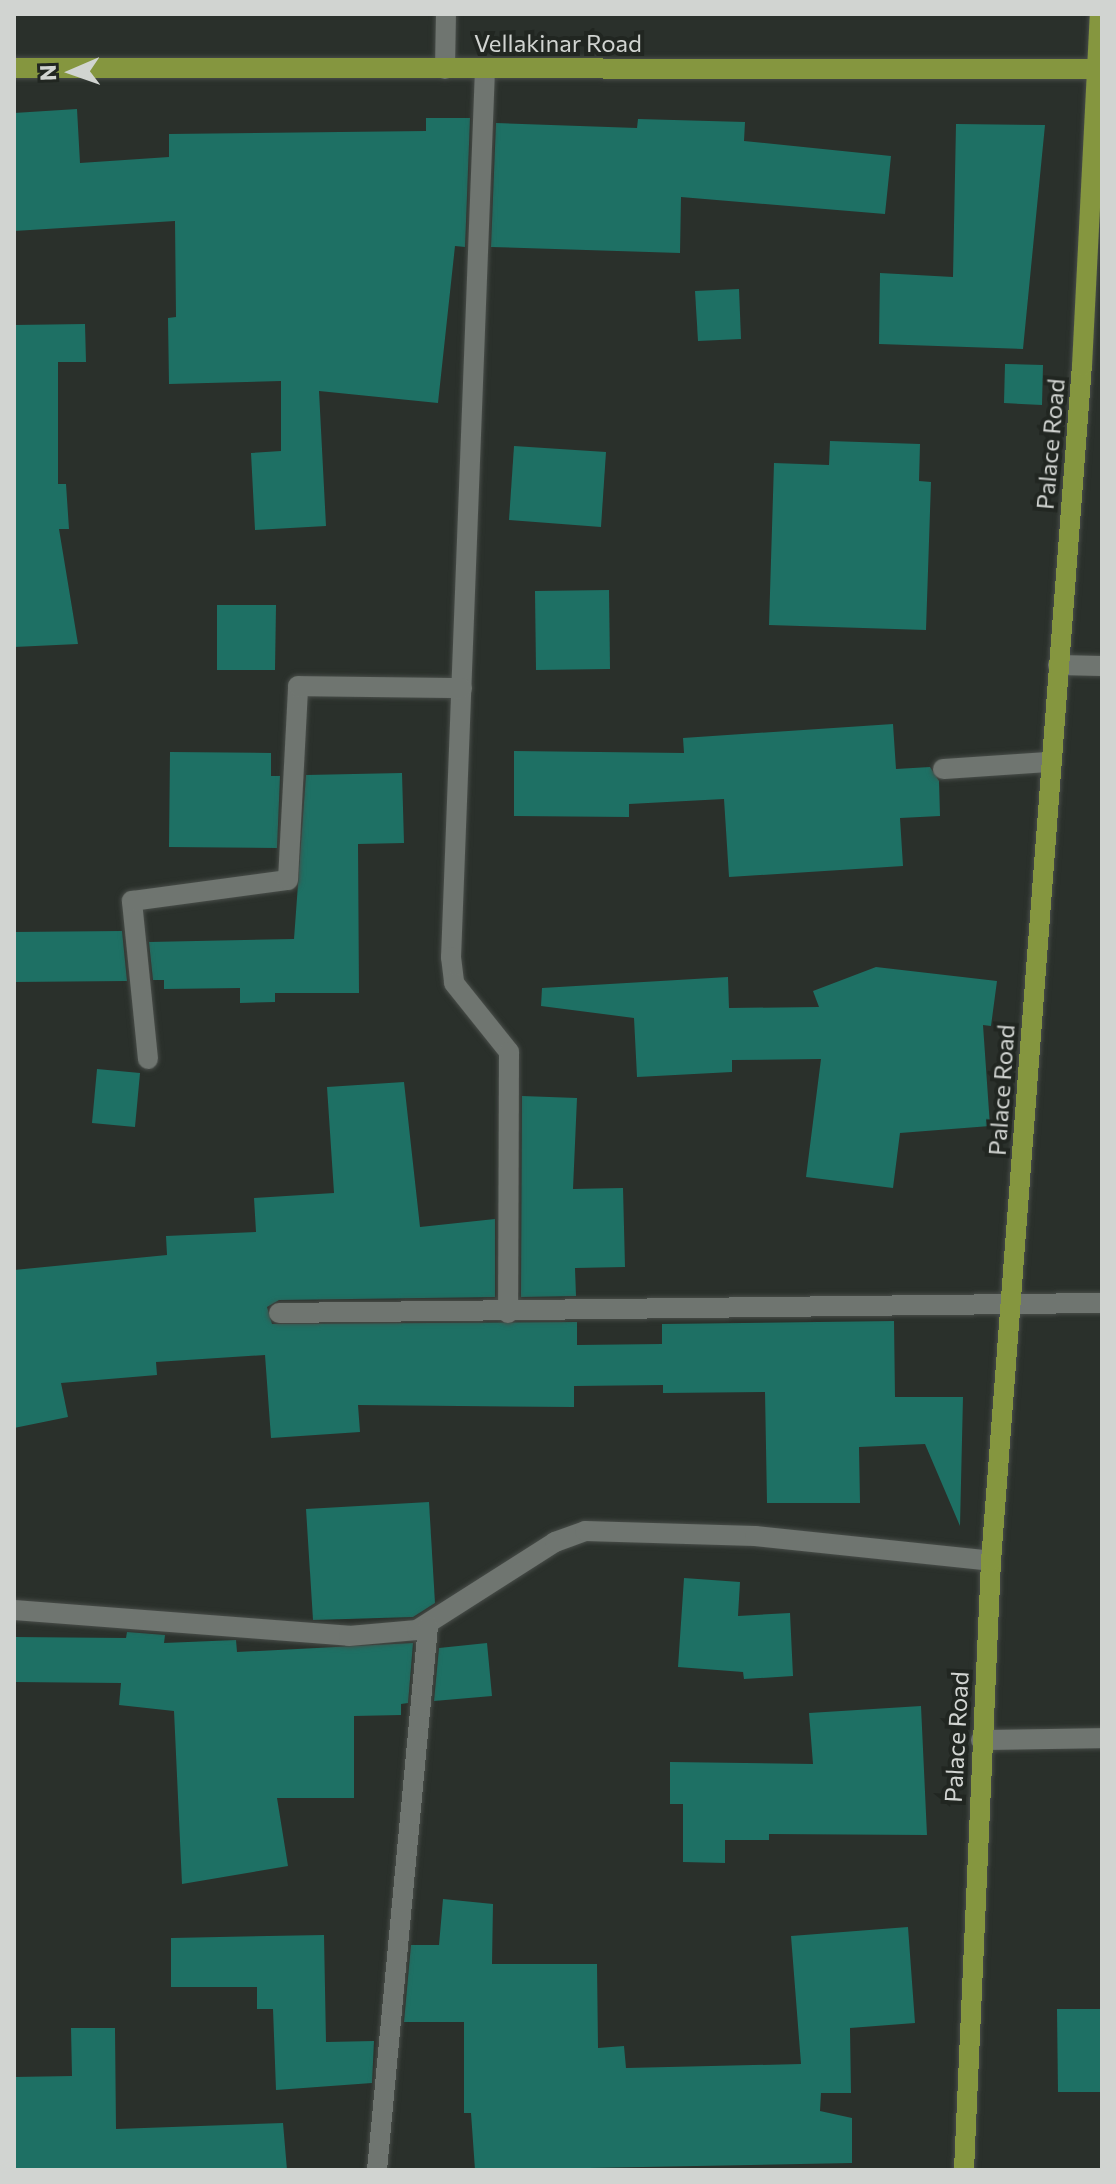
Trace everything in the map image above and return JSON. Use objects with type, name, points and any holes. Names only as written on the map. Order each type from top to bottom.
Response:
[{"type":"main road","name":"Palace Road","points":[[964,2170],[991,1561],[1013,1307],[1049,762],[1082,366],[1100,69],[1100,14]]},
{"type":"main road","name":"Vellakinar Road","points":[[14,68],[1100,69]]},
{"type":"street","points":[[445,69],[446,14]]},
{"type":"street","points":[[485,69],[451,957],[454,983],[509,1052],[508,1313]]},
{"type":"street","points":[[1058,665],[1102,666]]},
{"type":"street","points":[[148,1059],[132,901],[288,880],[298,686],[462,688]]},
{"type":"street","points":[[943,769],[1049,762]]},
{"type":"street","points":[[279,1313],[1013,1307],[1102,1303]]},
{"type":"street","points":[[14,1610],[349,1636],[428,1626],[555,1542],[585,1531],[755,1536],[991,1561]]},
{"type":"street","points":[[377,2170],[428,1626]]},
{"type":"street","points":[[981,1740],[1102,1738]]},
{"type":"building","points":[[77,109],[80,163],[169,157],[169,134],[426,131],[426,118],[470,118],[465,247],[455,246],[438,403],[319,391],[326,526],[255,530],[251,453],[281,451],[281,381],[169,384],[168,318],[176,317],[175,221],[14,231],[14,113]]},
{"type":"building","points":[[638,119],[745,122],[744,141],[891,156],[885,214],[681,197],[680,253],[491,247],[496,123],[637,128]]},
{"type":"building","points":[[956,124],[1045,125],[1023,349],[879,344],[880,273],[953,277]]},
{"type":"building","points":[[739,289],[741,339],[698,341],[695,291]]},
{"type":"building","points":[[85,324],[86,362],[58,362],[58,484],[66,484],[69,529],[59,529],[78,644],[14,647],[14,325]]},
{"type":"building","points":[[1005,364],[1043,365],[1042,405],[1004,403]]},
{"type":"building","points":[[830,441],[920,444],[919,481],[931,482],[926,630],[769,625],[774,463],[829,465]]},
{"type":"building","points":[[514,446],[606,452],[601,527],[509,520]]},
{"type":"building","points":[[609,590],[610,669],[536,670],[535,591]]},
{"type":"building","points":[[217,605],[276,605],[275,670],[217,670]]},
{"type":"building","points":[[893,724],[896,769],[930,767],[939,781],[940,816],[900,818],[903,866],[729,877],[724,799],[629,804],[629,817],[514,816],[514,751],[684,753],[683,738]]},
{"type":"building","points":[[170,752],[271,753],[271,776],[280,776],[277,848],[169,847]]},
{"type":"building","points":[[402,773],[404,843],[358,844],[359,993],[275,993],[275,1002],[240,1003],[240,988],[164,989],[164,980],[153,980],[149,942],[294,939],[306,775]]},
{"type":"building","points":[[122,931],[127,981],[14,982],[14,932]]},
{"type":"building","points":[[876,967],[997,981],[991,1026],[983,1025],[990,1126],[900,1133],[893,1188],[806,1177],[821,1059],[732,1060],[732,1072],[637,1077],[634,1018],[541,1006],[542,988],[728,977],[729,1008],[819,1007],[813,991]]},
{"type":"building","points":[[97,1069],[140,1073],[135,1127],[92,1123]]},
{"type":"building","points":[[404,1082],[420,1227],[495,1219],[495,1297],[279,1300],[267,1307],[272,1324],[577,1322],[577,1345],[662,1344],[662,1324],[894,1321],[895,1397],[963,1397],[960,1526],[925,1444],[859,1447],[860,1503],[767,1503],[765,1392],[663,1393],[663,1385],[574,1386],[574,1407],[358,1405],[360,1432],[271,1438],[265,1355],[156,1362],[157,1375],[61,1383],[68,1417],[14,1428],[14,1270],[167,1255],[166,1236],[256,1232],[254,1198],[334,1193],[327,1087]]},
{"type":"building","points":[[522,1096],[577,1098],[573,1189],[623,1188],[625,1267],[575,1268],[576,1296],[521,1297]]},
{"type":"building","points":[[429,1502],[435,1603],[413,1617],[313,1620],[306,1509]]},
{"type":"building","points":[[684,1578],[740,1582],[738,1616],[790,1613],[793,1676],[744,1679],[743,1672],[678,1667]]},
{"type":"building","points":[[127,1632],[165,1635],[164,1643],[236,1640],[237,1652],[413,1643],[408,1703],[401,1704],[401,1715],[354,1716],[354,1798],[277,1798],[288,1866],[182,1884],[174,1711],[119,1705],[121,1683],[14,1682],[14,1637],[126,1638]]},
{"type":"building","points":[[487,1643],[492,1696],[434,1701],[439,1648]]},
{"type":"building","points":[[921,1706],[927,1835],[769,1834],[769,1840],[725,1840],[725,1863],[683,1862],[683,1804],[670,1804],[670,1762],[813,1764],[809,1713]]},
{"type":"building","points":[[443,1899],[493,1904],[492,1964],[597,1964],[598,2048],[624,2046],[626,2068],[801,2064],[791,1936],[908,1927],[915,2023],[850,2028],[851,2093],[821,2093],[820,2111],[852,2118],[852,2163],[475,2170],[471,2113],[464,2113],[464,2022],[404,2022],[411,1945],[439,1945]]},
{"type":"building","points":[[324,1935],[326,2042],[374,2041],[372,2083],[276,2090],[273,2009],[257,2009],[257,1987],[171,1987],[171,1938]]},
{"type":"building","points":[[1057,2009],[1102,2009],[1102,2092],[1058,2092]]},
{"type":"building","points":[[71,2028],[115,2028],[116,2129],[283,2123],[287,2170],[14,2170],[14,2077],[72,2076]]}]
